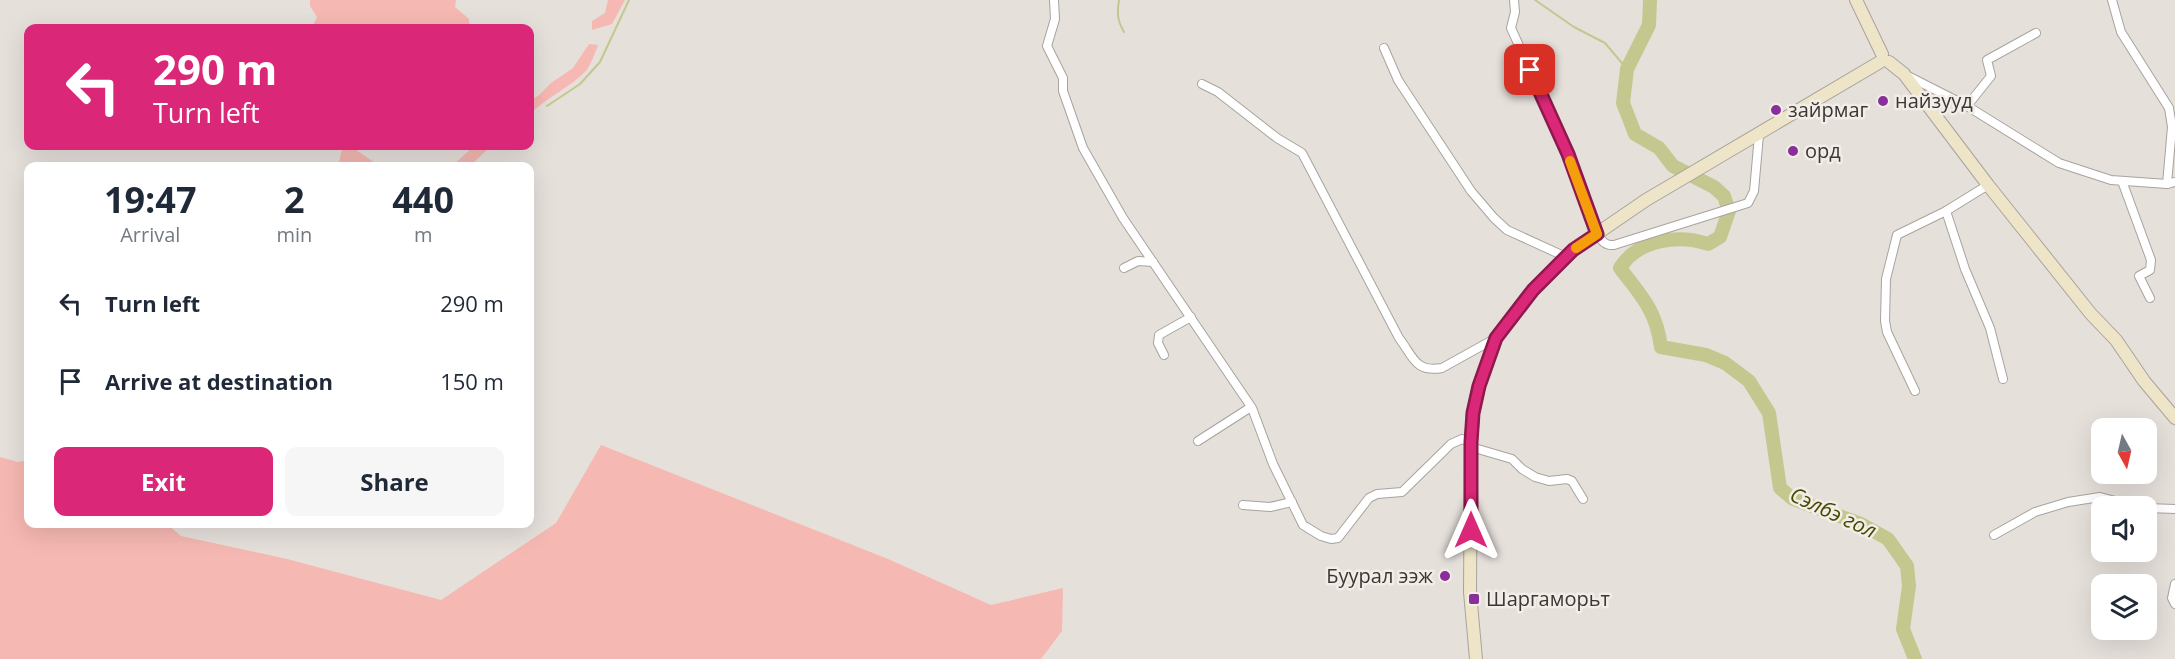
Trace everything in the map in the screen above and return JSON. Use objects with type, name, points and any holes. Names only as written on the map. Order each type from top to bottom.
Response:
[{"type":"main road","points":[[1856,0],[1884,59],[1904,74],[1988,186],[2091,314],[2116,340],[2144,381],[2175,418]]},
{"type":"main road","points":[[1476,659],[1470,592],[1471,445],[1473,413],[1479,386],[1496,338],[1533,290],[1566,257],[1597,234],[1646,200],[1884,59]]},
{"type":"street","points":[[1054,0],[1055,19],[1047,46],[1063,78],[1063,91],[1083,148],[1123,218],[1251,407],[1273,464],[1303,525],[1321,536],[1331,539],[1338,538],[1369,498],[1377,494],[1402,492],[1451,444],[1462,440],[1512,459],[1535,477],[1549,481],[1568,479],[1572,481],[1583,499]]},
{"type":"street","points":[[1514,0],[1515,12],[1511,28],[1568,154],[1597,234],[1604,243],[1614,245],[1748,203],[1754,191],[1759,135]]},
{"type":"street","points":[[1904,74],[1967,106],[2059,163],[2097,176],[2122,181],[2171,183],[2172,127],[2169,108],[2121,32],[2112,0]]},
{"type":"street","points":[[1967,106],[1991,76],[1987,60],[2036,33]]},
{"type":"street","points":[[1384,48],[1398,80],[1471,191],[1494,218],[1507,230],[1566,257]]},
{"type":"street","points":[[1202,84],[1218,92],[1277,138],[1302,153],[1415,364],[1432,369],[1442,368],[1496,338]]},
{"type":"street","points":[[2122,181],[2151,260],[2150,270],[2139,276],[2150,298]]},
{"type":"street","points":[[1915,391],[1887,332],[1886,279],[1897,235],[1946,211],[1988,186]]},
{"type":"street","points":[[1946,211],[1965,269],[1990,328],[2003,379]]},
{"type":"street","points":[[1124,268],[1138,261],[1153,262]]},
{"type":"street","points":[[1164,355],[1158,342],[1159,334],[1191,317]]},
{"type":"street","points":[[1198,441],[1251,407]]},
{"type":"street","points":[[1994,535],[2035,512],[2068,502],[2091,498]]},
{"type":"street","points":[[1243,505],[1270,507],[1292,502]]},
{"type":"street","points":[[2157,508],[2175,508]]},
{"type":"street","points":[[2175,584],[2172,598],[2175,604]]},
{"type":"shaded area","points":[[310,0],[456,0],[455,7],[469,19],[470,24],[314,24],[317,17],[310,6]]},
{"type":"shaded area","points":[[608,0],[625,0],[612,24],[592,30],[592,21],[605,13]]},
{"type":"shaded area","points":[[589,44],[598,45],[586,71],[534,111],[534,98],[573,68]]},
{"type":"shaded area","points":[[342,150],[356,150],[374,162],[339,162]]},
{"type":"shaded area","points":[[470,150],[487,150],[474,162],[456,162]]},
{"type":"shaded area","points":[[601,445],[888,559],[991,605],[1063,588],[1062,631],[1041,659],[0,659],[0,457],[18,462],[24,461],[24,528],[172,528],[181,536],[287,559],[441,600],[556,523]]},
{"type":"waterway","points":[[547,106],[580,84],[600,62],[629,0]]},
{"type":"waterway","points":[[1119,0],[1118,16],[1124,32]]},
{"type":"waterway","points":[[1535,0],[1574,27],[1605,43],[1627,69]]},
{"type":"waterway","name":"Сэлбэ гол","points":[[1650,0],[1649,25],[1627,69],[1623,103],[1635,134],[1659,148],[1673,166],[1714,187],[1724,196],[1729,211],[1720,237],[1708,244],[1685,239],[1660,241],[1637,251],[1620,268],[1652,313],[1661,347],[1706,355],[1725,363],[1749,381],[1769,413],[1780,488],[1793,499],[1861,524],[1888,539],[1907,566],[1909,586],[1903,629],[1915,659]]},
{"type":"slow traffic","points":[[1570,161],[1597,234],[1576,248]]},
{"type":"place","name":"найзууд","points":[[1883,101]]},
{"type":"place","name":"зайрмаг","points":[[1776,110]]},
{"type":"place","name":"орд","points":[[1793,151]]},
{"type":"place","name":"Буурал ээж","points":[[1445,576]]},
{"type":"place","name":"Шаргаморьт","points":[[1474,599]]},
{"type":"route","points":[[1471,530],[1473,413],[1479,386],[1496,338],[1533,290],[1573,250],[1597,234],[1568,154],[1530,70]]}]
